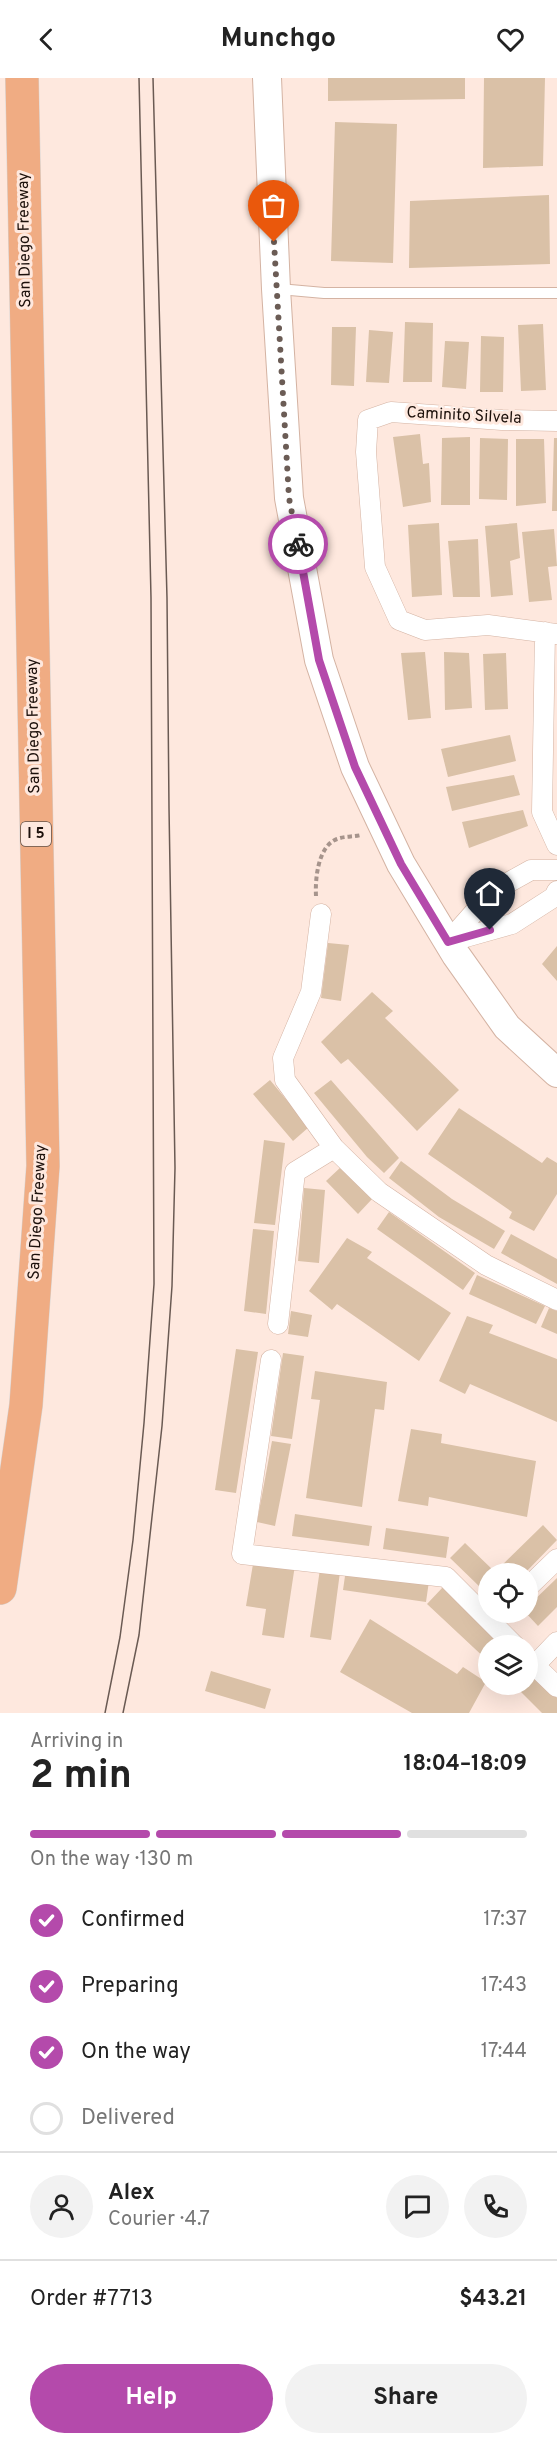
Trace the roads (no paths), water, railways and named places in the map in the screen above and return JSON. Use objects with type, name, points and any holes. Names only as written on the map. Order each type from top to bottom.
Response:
[{"type":"highway","name":"San Diego Freeway","points":[[0,1588],[26,1405],[43,1166],[22,78]]},
{"type":"street","points":[[267,78],[276,289],[289,498],[319,660],[355,767],[401,864],[448,942],[507,1027],[557,1073]]},
{"type":"street","name":"Caminito Silvela","points":[[551,633],[488,625],[425,630],[399,620],[375,567],[366,452],[368,420],[391,412],[502,420],[557,421]]},
{"type":"street","points":[[551,633],[542,812],[557,844]]},
{"type":"street","points":[[448,942],[493,891],[531,870],[557,870]]},
{"type":"street","points":[[448,942],[512,924],[554,897],[557,891]]},
{"type":"street","points":[[321,914],[311,992],[283,1058],[285,1080],[334,1148],[378,1192],[486,1265],[557,1300]]},
{"type":"street","points":[[278,1324],[295,1173],[334,1148]]},
{"type":"street","points":[[271,1360],[242,1554],[446,1577],[478,1603]]},
{"type":"street","points":[[538,1577],[557,1559]]},
{"type":"street","points":[[538,1657],[557,1642]]},
{"type":"street","points":[[538,1669],[557,1688]]},
{"type":"lane","points":[[276,289],[324,293],[557,293]]},
{"type":"tram line","points":[[105,1713],[120,1637],[133,1540],[154,1284],[151,598],[139,78]]},
{"type":"tram line","points":[[123,1713],[139,1635],[162,1426],[172,1286],[175,1168],[167,598],[153,78]]}]
